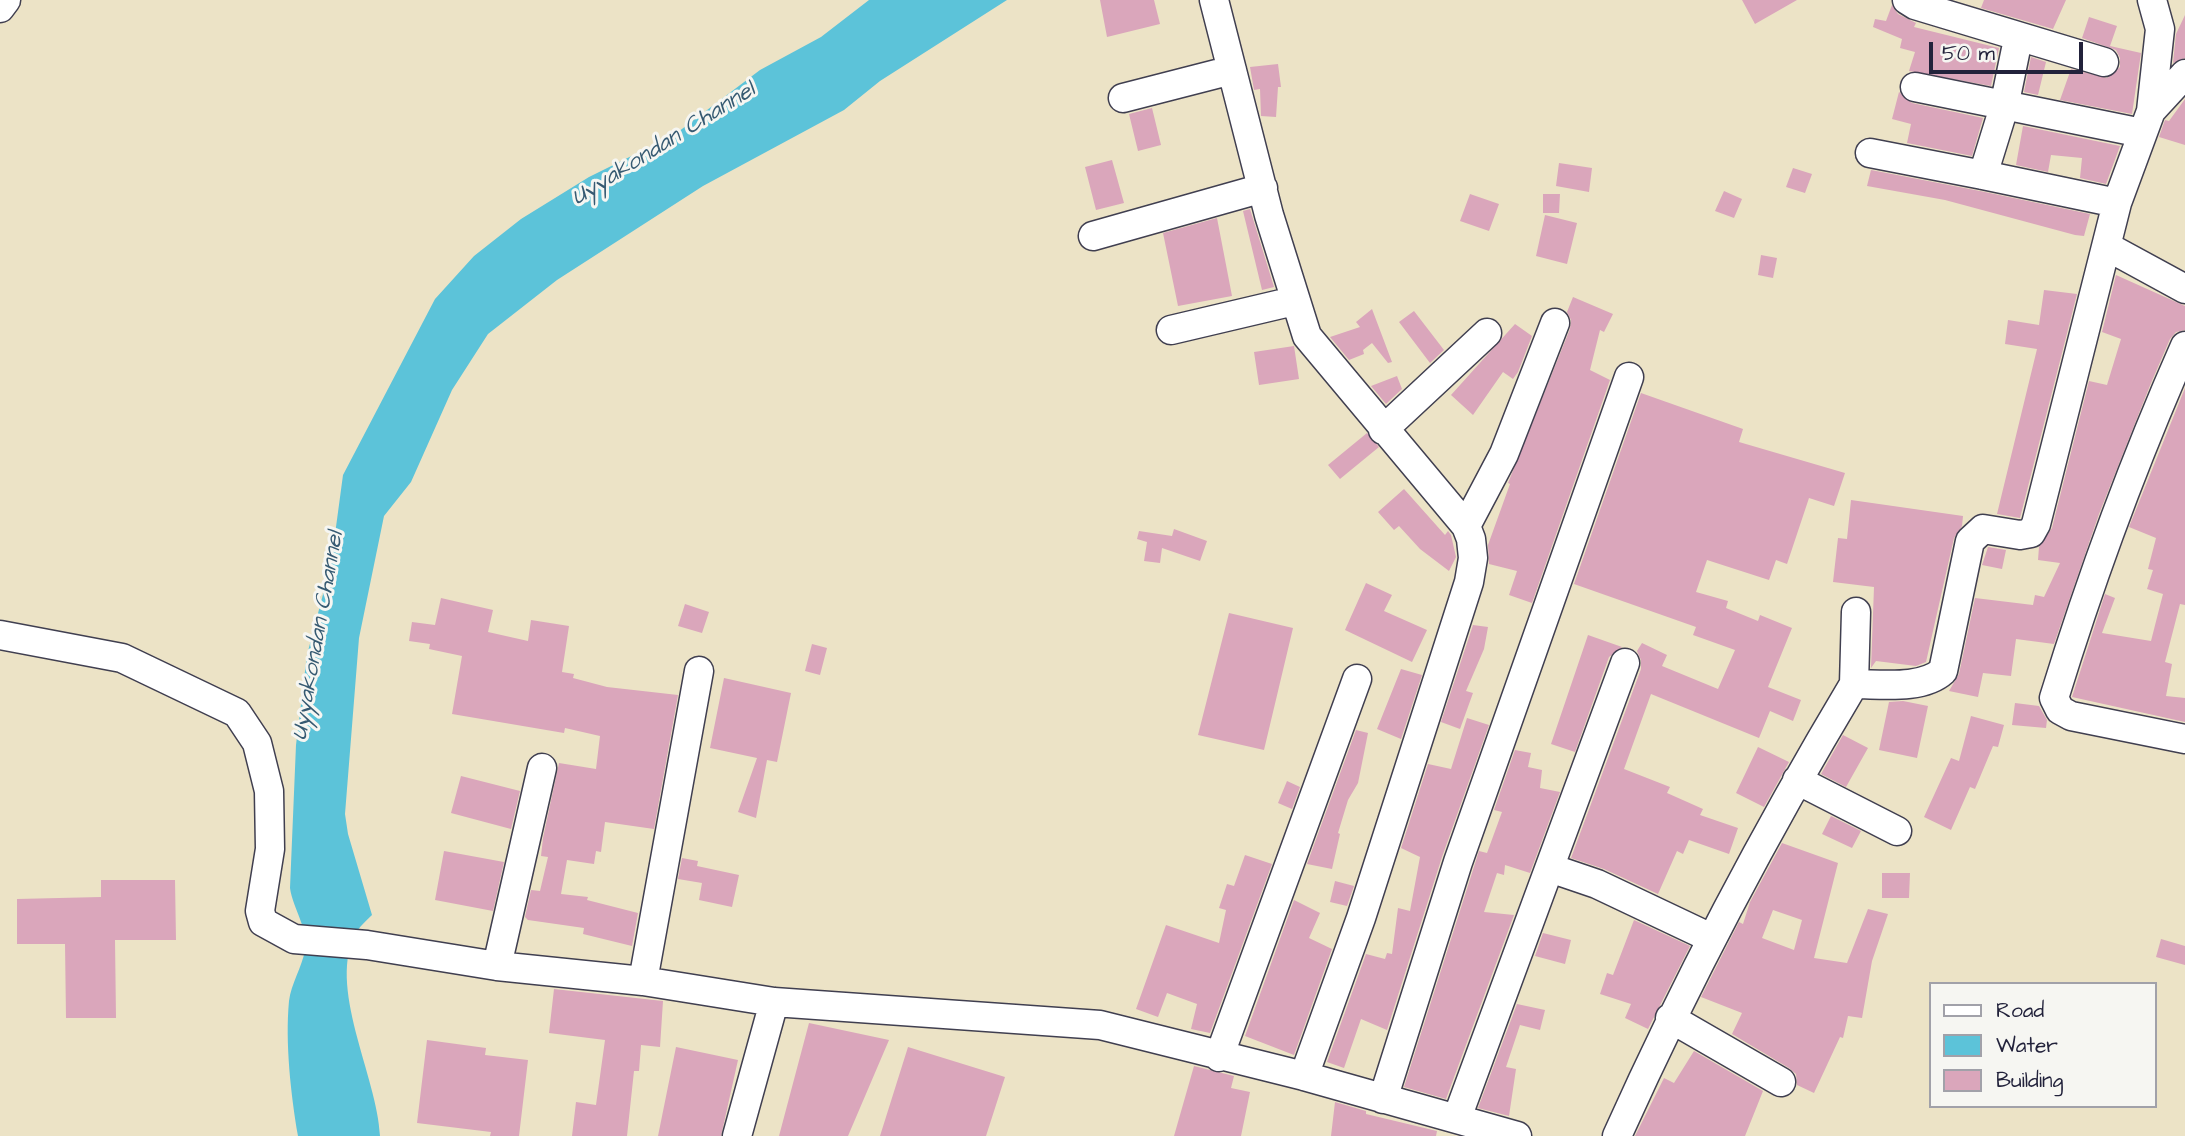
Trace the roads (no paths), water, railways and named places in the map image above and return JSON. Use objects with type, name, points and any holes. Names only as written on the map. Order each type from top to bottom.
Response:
[{"type":"street","points":[[0,8],[6,0]]},
{"type":"street","points":[[1214,0],[1262,188],[1307,336],[1466,526],[1471,539],[1473,558],[1469,582],[1361,918],[1304,1076]]},
{"type":"street","points":[[1907,0],[2018,39],[2104,62]]},
{"type":"street","points":[[1854,684],[1914,683],[1935,679],[1943,671],[1970,541],[1983,529],[2020,535],[2031,533],[2036,524],[2070,380],[2108,247],[2117,203],[2146,122],[2160,30],[2152,0]]},
{"type":"street","points":[[1983,175],[2004,107],[2018,39]]},
{"type":"street","points":[[1123,98],[1232,69]]},
{"type":"street","points":[[2146,122],[2185,74]]},
{"type":"street","points":[[1915,87],[2004,107],[2146,122]]},
{"type":"street","points":[[1870,153],[2117,203]]},
{"type":"street","points":[[1093,236],[1262,188]]},
{"type":"street","points":[[2108,247],[2185,289]]},
{"type":"street","points":[[1171,330],[1294,300]]},
{"type":"street","points":[[1466,526],[1504,454],[1555,323]]},
{"type":"street","points":[[1384,430],[1486,333]]},
{"type":"street","points":[[2185,347],[2147,430],[2085,597],[2054,698],[2060,710],[2071,716],[2185,739]]},
{"type":"street","points":[[1383,1100],[1458,862],[1629,377]]},
{"type":"street","points":[[1616,1136],[1670,1018],[1711,938],[1797,780],[1854,684],[1856,612]]},
{"type":"street","points":[[0,635],[122,658],[237,713],[257,743],[269,790],[270,849],[260,911],[262,922],[293,939],[367,945],[497,966],[643,981],[774,1002],[1100,1025],[1219,1057],[1304,1076],[1517,1136]]},
{"type":"street","points":[[1457,1118],[1625,663]]},
{"type":"street","points":[[643,981],[699,671]]},
{"type":"street","points":[[1219,1057],[1357,679]]},
{"type":"street","points":[[497,966],[542,768]]},
{"type":"street","points":[[1797,780],[1897,831]]},
{"type":"street","points":[[1550,868],[1597,884],[1711,938]]},
{"type":"street","points":[[737,1136],[774,1002]]},
{"type":"street","points":[[1670,1018],[1781,1082]]},
{"type":"water","name":"Uyyakondan Channel","points":[[869,0],[1007,0],[880,81],[844,110],[703,186],[557,280],[488,334],[452,390],[411,482],[384,516],[359,638],[345,814],[348,834],[372,915],[357,931],[349,953],[347,978],[350,1004],[377,1112],[380,1136],[298,1136],[288,1051],[290,995],[305,950],[302,926],[290,888],[296,745],[307,655],[331,564],[343,475],[435,299],[474,256],[521,219],[589,177],[674,135],[760,70],[821,37]]}]
